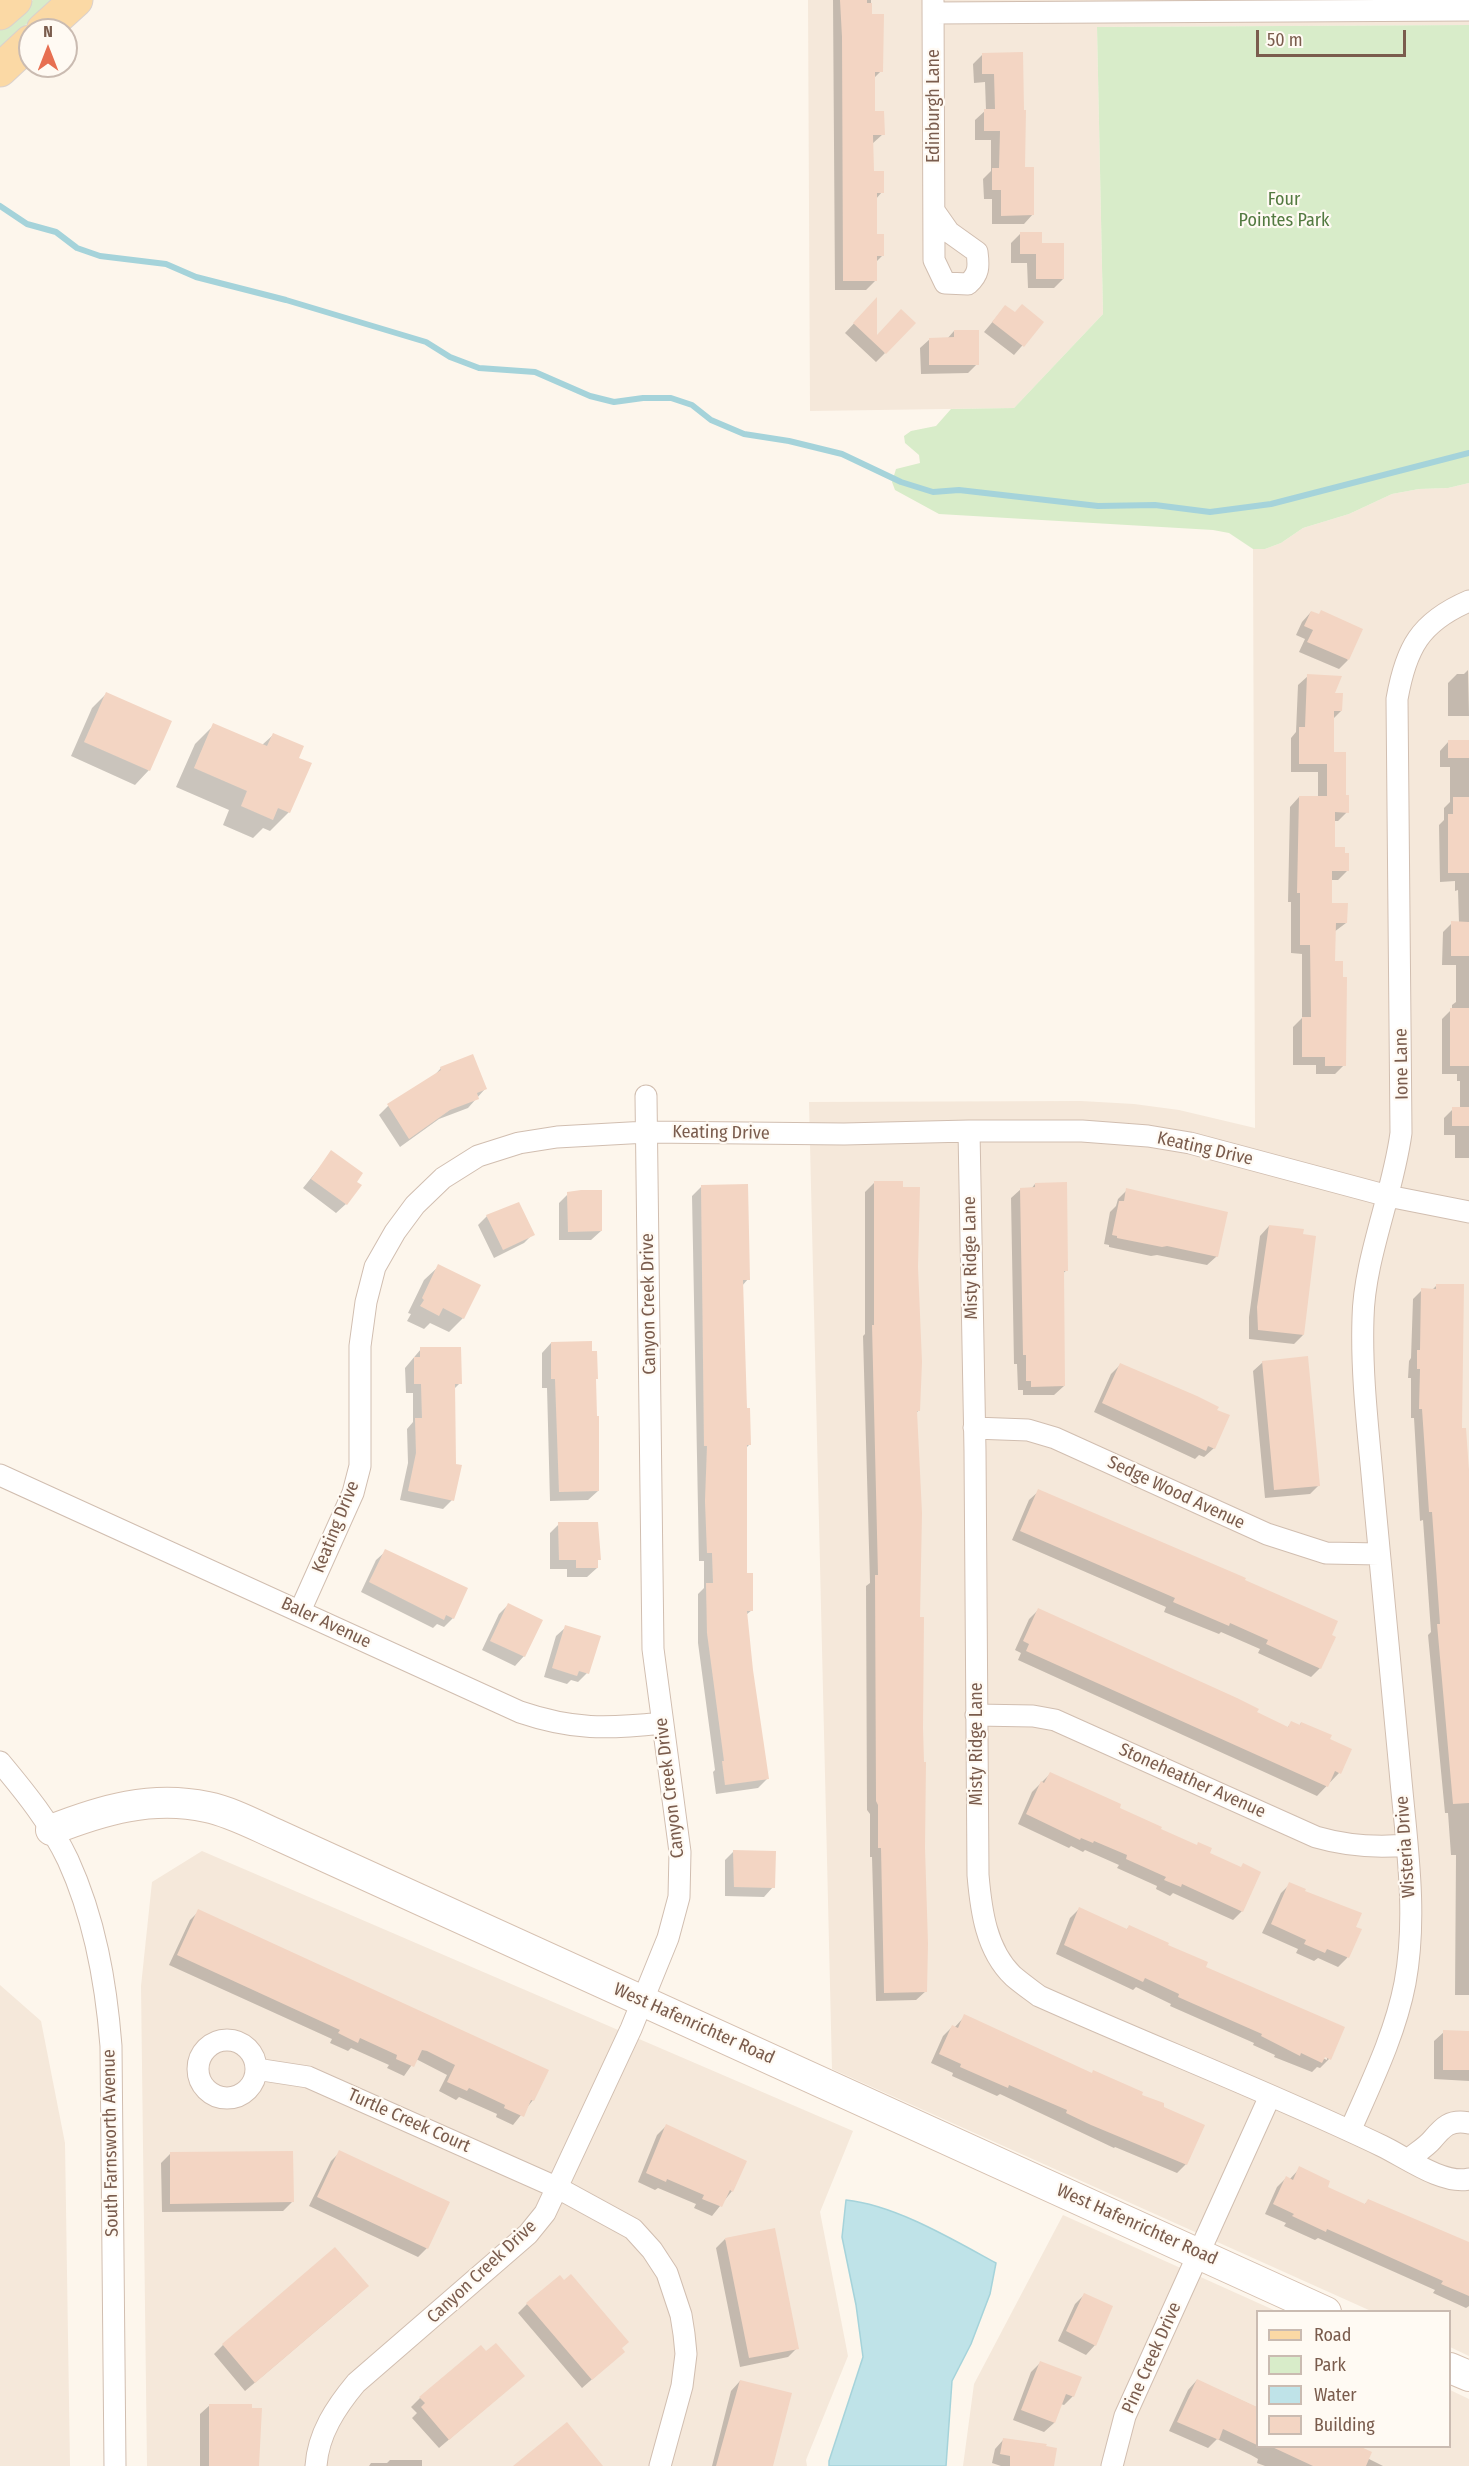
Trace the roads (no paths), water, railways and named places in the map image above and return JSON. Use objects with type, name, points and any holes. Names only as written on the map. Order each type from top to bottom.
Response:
[{"type":"main road","points":[[0,13],[15,0]]},
{"type":"main road","points":[[56,18],[76,0]]},
{"type":"main road","points":[[0,70],[18,53]]},
{"type":"street","points":[[933,7],[1190,6],[1469,10]]},
{"type":"street","name":"Edinburgh Lane","points":[[933,7],[934,212]]},
{"type":"street","name":"Ione Lane","points":[[1379,1554],[1364,1389],[1363,1315],[1367,1281],[1398,1154],[1402,1110],[1397,699],[1409,652],[1420,634],[1437,617],[1469,600]]},
{"type":"street","name":"Canyon Creek Drive","points":[[316,2466],[323,2434],[338,2404],[356,2383],[528,2234],[545,2213],[643,2000],[668,1938],[679,1897],[680,1852],[653,1649],[646,1096]]},
{"type":"street","name":"Misty Ridge Lane","points":[[969,1131],[978,1875],[981,1911],[992,1945],[1012,1974],[1039,1996],[1350,2131],[1434,2173],[1450,2179],[1469,2179]]},
{"type":"street","name":"Keating Drive","points":[[300,1611],[353,1493],[360,1466],[360,1346],[366,1302],[375,1267],[395,1232],[415,1205],[442,1178],[478,1156],[519,1143],[557,1137],[647,1132],[844,1134],[1082,1131],[1148,1136],[1190,1143],[1388,1196],[1469,1212]]},
{"type":"street","name":"Sedge Wood Avenue","points":[[974,1428],[1028,1430],[1055,1438],[1296,1545],[1326,1553],[1379,1554]]},
{"type":"street","name":"Baler Avenue","points":[[0,1475],[520,1712],[546,1721],[594,1728],[662,1723]]},
{"type":"street","name":"Wisteria Drive","points":[[1350,2131],[1384,2052],[1405,1984],[1410,1947],[1407,1845],[1379,1554]]},
{"type":"street","name":"Stoneheather Avenue","points":[[976,1715],[1033,1716],[1054,1720],[1316,1837],[1338,1844],[1384,1847],[1407,1845]]},
{"type":"street","name":"South Farnsworth Avenue","points":[[0,1762],[51,1830],[67,1859],[85,1903],[102,1968],[111,2046],[115,2466]]},
{"type":"street","name":"West Hafenrichter Road","points":[[51,1830],[117,1807],[149,1802],[209,1808],[280,1836],[1322,2310]]},
{"type":"street","name":"Turtle Creek Court","points":[[256,2069],[308,2077],[558,2188],[633,2229],[652,2250],[673,2287],[681,2315],[686,2354],[682,2386],[660,2466]]},
{"type":"street","name":"Pine Creek Drive","points":[[1112,2466],[1125,2416],[1270,2096]]},
{"type":"street","points":[[1409,2159],[1432,2141],[1442,2127],[1460,2121],[1469,2122]]},
{"type":"street","points":[[1451,2369],[1469,2376]]},
{"type":"water","points":[[846,2200],[865,2203],[923,2224],[996,2263],[990,2294],[971,2344],[952,2381],[946,2466],[829,2466],[863,2357],[856,2305],[842,2237]]},
{"type":"waterway","points":[[0,206],[27,224],[56,232],[77,248],[100,256],[166,264],[196,277],[286,300],[426,342],[450,357],[479,368],[535,372],[590,396],[614,402],[643,398],[671,398],[692,405],[711,420],[744,434],[789,441],[842,454],[901,482],[933,492],[959,490],[1098,506],[1155,505],[1210,512],[1271,504],[1469,453]]},
{"type":"park label","name":"Four Pointes Park","points":[[1284,210]]}]
